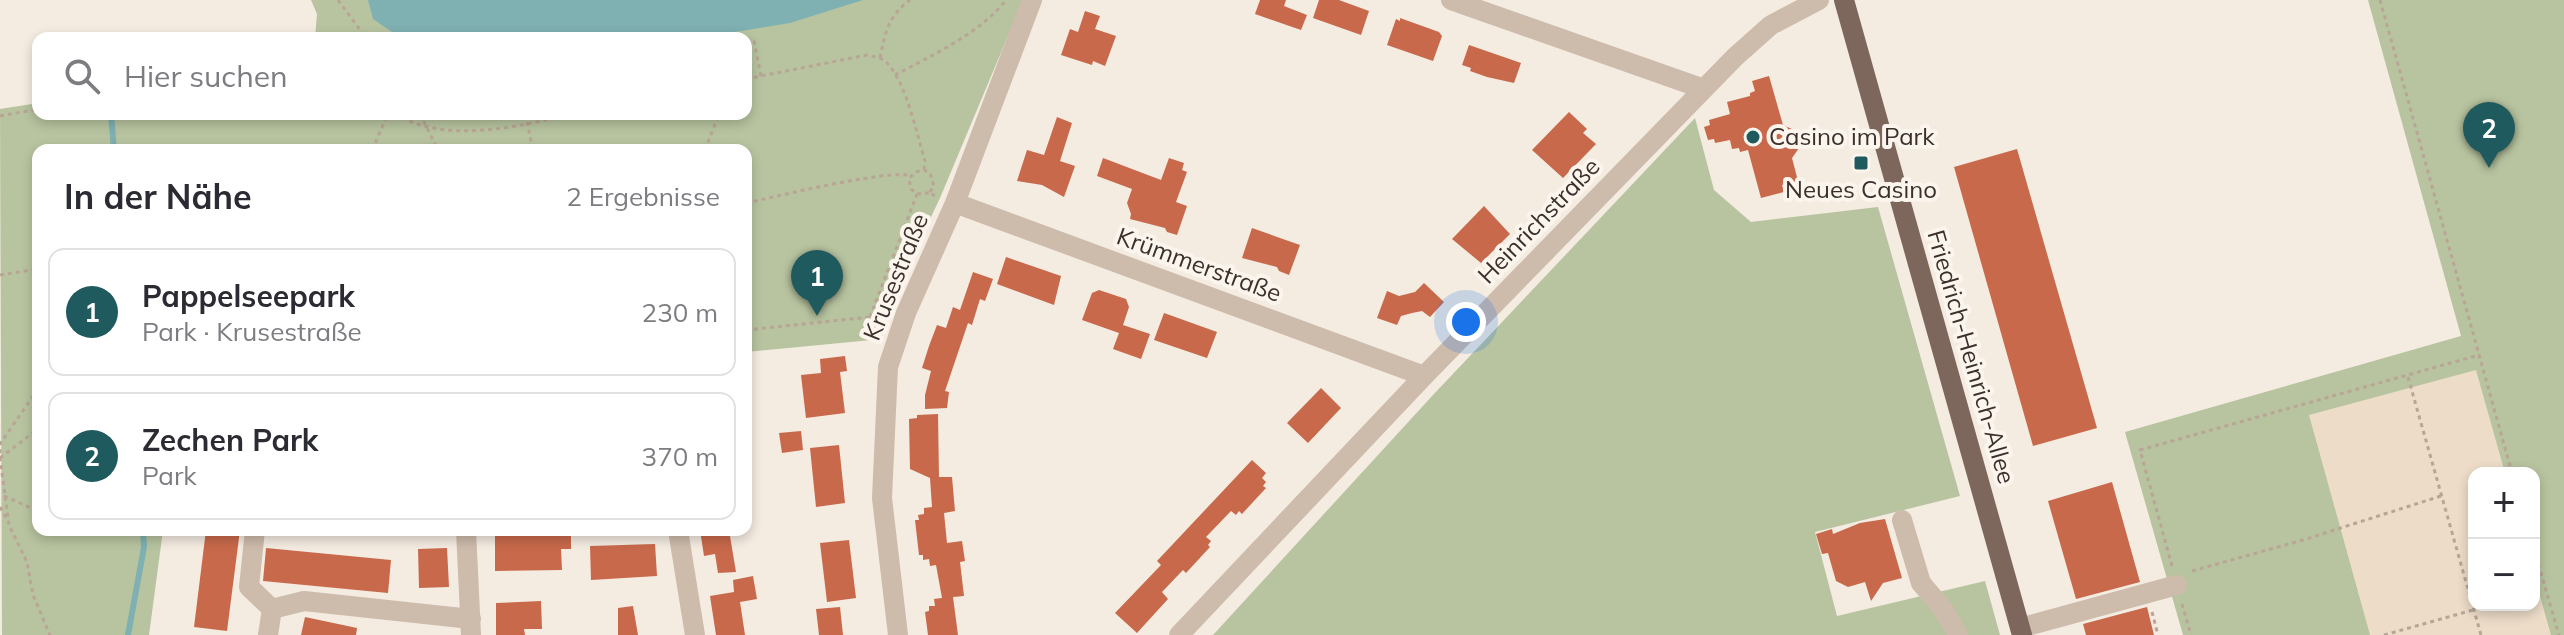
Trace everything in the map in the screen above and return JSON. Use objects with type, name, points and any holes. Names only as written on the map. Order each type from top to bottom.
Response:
[{"type":"main road","name":"Friedrich-Heinrich-Allee","points":[[1844,0],[2021,632]]},
{"type":"street","name":"Krusestraße","points":[[898,635],[882,498],[888,367],[899,333],[955,203],[1032,0]]},
{"type":"street","points":[[1451,0],[1704,89]]},
{"type":"street","name":"Heinrichstraße","points":[[1179,635],[1424,376],[1704,89],[1771,25],[1819,0]]},
{"type":"street","name":"Krümmerstraße","points":[[955,203],[1424,376]]},
{"type":"street","points":[[1902,520],[1921,583],[1943,609],[1958,635]]},
{"type":"street","points":[[254,536],[249,587],[272,609]]},
{"type":"street","points":[[272,609],[304,601],[471,627],[466,536]]},
{"type":"street","points":[[679,536],[695,635]]},
{"type":"street","points":[[2021,632],[2147,593],[2176,580]]},
{"type":"street","points":[[268,635],[272,609]]},
{"type":"path","points":[[338,0],[364,32]]},
{"type":"path","points":[[880,58],[888,22],[910,0]]},
{"type":"path","points":[[895,75],[972,30],[992,16],[1006,0]]},
{"type":"path","points":[[2380,0],[2510,467]]},
{"type":"path","points":[[752,42],[761,76]]},
{"type":"path","points":[[752,78],[867,55],[880,58],[895,75],[925,161],[924,170]]},
{"type":"path","points":[[0,116],[32,110]]},
{"type":"path","points":[[375,144],[385,120]]},
{"type":"path","points":[[405,120],[427,128],[486,129],[546,120]]},
{"type":"path","points":[[423,120],[435,144]]},
{"type":"path","points":[[526,120],[532,144]]},
{"type":"path","points":[[707,144],[717,120]]},
{"type":"path","points":[[929,193],[934,186],[930,173],[924,170],[915,172],[909,179],[911,189],[917,194],[929,193],[955,203]]},
{"type":"path","points":[[752,202],[878,177],[903,173],[912,176]]},
{"type":"path","points":[[870,317],[917,194]]},
{"type":"path","points":[[0,275],[32,270]]},
{"type":"path","points":[[752,329],[870,317],[899,333]]},
{"type":"path","points":[[2191,635],[2140,450],[2479,355]]},
{"type":"path","points":[[2408,375],[2468,592]]},
{"type":"path","points":[[9,525],[0,444],[32,398]]},
{"type":"path","points":[[0,458],[32,434]]},
{"type":"path","points":[[4,496],[32,508]]},
{"type":"path","points":[[2176,580],[2441,496]]},
{"type":"path","points":[[0,507],[27,562],[33,595],[50,635]]},
{"type":"path","points":[[2540,570],[2559,635]]},
{"type":"path","points":[[2147,593],[2158,635]]},
{"type":"path","points":[[2384,635],[2469,611]]},
{"type":"path","points":[[2473,611],[2481,635]]},
{"type":"green space","points":[[311,0],[1023,0],[940,198],[895,293],[882,339],[752,351],[752,144],[32,144],[32,536],[162,536],[149,635],[2,635],[0,109],[32,104],[32,120],[752,120],[752,32],[316,32],[317,14]]},
{"type":"green space","points":[[2368,0],[2564,0],[2564,635],[2183,635],[2125,432],[2461,336]]},
{"type":"green space","points":[[1695,118],[1714,190],[1751,222],[1878,207],[1960,496],[1815,532],[1837,616],[1985,581],[2000,635],[1213,635],[1433,395]]},
{"type":"shaded area","points":[[2476,370],[2503,467],[2468,467],[2468,611],[2540,611],[2540,596],[2551,635],[2370,635],[2309,415]]},
{"type":"water","points":[[368,0],[863,0],[790,23],[735,32],[392,32],[373,19]]},
{"type":"building","points":[[1260,0],[1286,0],[1284,6],[1307,15],[1301,30],[1255,14]]},
{"type":"building","points":[[1319,0],[1339,0],[1369,11],[1361,35],[1313,18]]},
{"type":"building","points":[[1085,11],[1100,16],[1095,29],[1116,36],[1105,66],[1061,55],[1070,29],[1078,32]]},
{"type":"building","points":[[1400,18],[1439,32],[1442,36],[1433,61],[1387,45],[1396,19],[1400,21]]},
{"type":"building","points":[[1469,45],[1521,63],[1514,83],[1487,77],[1462,65]]},
{"type":"building","name":"Casino im Park","points":[[1769,76],[1783,125],[1794,130],[1800,140],[1792,158],[1798,181],[1782,185],[1784,192],[1761,198],[1748,150],[1740,152],[1739,148],[1732,149],[1730,140],[1715,143],[1714,139],[1708,140],[1704,127],[1710,125],[1709,120],[1730,114],[1727,102],[1750,96],[1755,91],[1752,81]]},
{"type":"building","points":[[1569,112],[1587,129],[1583,133],[1596,144],[1563,178],[1532,150]]},
{"type":"building","points":[[1057,117],[1072,123],[1060,161],[1075,166],[1064,197],[1042,185],[1017,181],[1027,150],[1044,155]]},
{"type":"building","points":[[2017,149],[2097,428],[2033,446],[1954,167]]},
{"type":"building","points":[[1103,158],[1161,180],[1169,158],[1184,163],[1182,170],[1187,172],[1176,202],[1187,206],[1177,235],[1167,232],[1165,228],[1130,219],[1127,203],[1132,189],[1097,176]]},
{"type":"building","points":[[1484,206],[1510,234],[1481,263],[1452,239]]},
{"type":"building","points":[[1252,228],[1300,245],[1289,275],[1277,267],[1242,258]]},
{"type":"building","points":[[1006,257],[1061,276],[1054,305],[997,284]]},
{"type":"building","points":[[973,272],[993,279],[985,301],[980,299],[972,325],[968,323],[945,391],[949,392],[947,408],[925,409],[931,371],[922,368],[929,346],[937,325],[946,328],[953,307],[960,310]]},
{"type":"building","points":[[1424,283],[1444,302],[1430,317],[1422,311],[1412,313],[1401,316],[1397,325],[1377,318],[1387,291],[1399,296],[1415,292]]},
{"type":"building","points":[[1099,290],[1126,299],[1129,307],[1123,325],[1150,334],[1141,359],[1113,349],[1119,333],[1082,320],[1092,293]]},
{"type":"building","points":[[1164,313],[1217,332],[1207,358],[1154,340]]},
{"type":"building","points":[[845,356],[847,371],[840,372],[845,413],[806,418],[801,375],[821,373],[820,359]]},
{"type":"building","points":[[1321,388],[1341,408],[1308,443],[1287,423]]},
{"type":"building","points":[[938,414],[939,477],[952,477],[955,511],[944,513],[947,543],[962,541],[965,561],[960,562],[964,596],[953,597],[958,635],[928,635],[925,612],[929,611],[929,606],[935,606],[934,599],[942,598],[936,565],[930,566],[929,559],[923,560],[923,555],[919,555],[915,520],[919,520],[918,515],[924,514],[924,508],[932,507],[930,478],[910,469],[909,419],[917,418],[917,415]]},
{"type":"building","points":[[801,431],[803,450],[782,453],[779,433]]},
{"type":"building","points":[[839,445],[845,503],[816,507],[810,448]]},
{"type":"building","points":[[1252,460],[1266,473],[1262,478],[1266,488],[1242,514],[1239,511],[1236,515],[1231,511],[1206,537],[1211,541],[1210,547],[1186,573],[1183,570],[1162,592],[1168,599],[1137,633],[1115,613],[1161,565],[1157,561]]},
{"type":"building","points":[[2112,482],[2140,582],[2076,599],[2048,501]]},
{"type":"building","points":[[1885,519],[1902,578],[1883,583],[1871,601],[1865,582],[1848,587],[1836,581],[1828,553],[1822,554],[1816,534],[1832,529],[1833,534],[1860,523]]},
{"type":"building","points":[[205,536],[239,536],[227,631],[194,627]]},
{"type":"building","points":[[495,536],[571,536],[571,549],[561,549],[562,570],[495,571]]},
{"type":"building","points":[[701,536],[730,536],[736,572],[718,573],[715,554],[704,556]]},
{"type":"building","points":[[849,540],[856,598],[827,602],[820,543]]},
{"type":"building","points":[[655,544],[657,576],[591,580],[590,546]]},
{"type":"building","points":[[266,548],[391,560],[388,593],[263,581]]},
{"type":"building","points":[[447,548],[449,587],[419,588],[418,549]]},
{"type":"building","points":[[753,576],[757,599],[740,602],[745,635],[716,635],[710,596],[734,592],[733,580]]},
{"type":"building","points":[[541,601],[542,629],[524,629],[525,635],[496,635],[496,603]]},
{"type":"building","points":[[633,606],[638,635],[618,635],[618,608]]},
{"type":"building","points":[[840,607],[843,635],[819,635],[816,609]]},
{"type":"building","points":[[2147,607],[2154,635],[2086,635],[2083,624]]},
{"type":"building","points":[[305,617],[357,628],[356,635],[301,635]]},
{"type":"waterway","points":[[112,120],[114,144]]},
{"type":"waterway","points":[[128,635],[143,536]]},
{"type":"place","name":"Casino im Park","points":[[1753,137]]},
{"type":"place","name":"Neues Casino","points":[[1861,163]]},
{"type":"place","name":"Zechen Park","points":[[2489,168]]},
{"type":"place","name":"Pappelseepark","points":[[817,316]]}]
